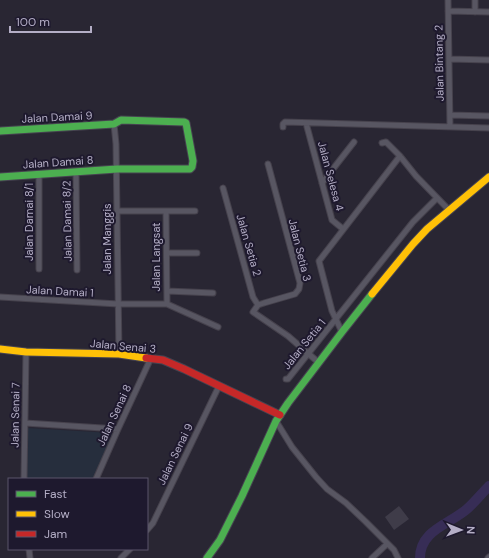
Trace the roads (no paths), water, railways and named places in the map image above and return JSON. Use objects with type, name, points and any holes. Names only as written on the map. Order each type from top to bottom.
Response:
[{"type":"street","name":"Jalan Bintang 2","points":[[448,0],[450,127]]},
{"type":"street","points":[[475,0],[475,12]]},
{"type":"street","points":[[448,11],[489,12]]},
{"type":"street","points":[[449,59],[489,60]]},
{"type":"street","points":[[450,115],[489,116]]},
{"type":"street","name":"Jalan Damai 9","points":[[0,130],[114,124],[121,120],[184,122],[186,123],[193,161],[192,167]]},
{"type":"street","points":[[283,127],[285,122],[489,128]]},
{"type":"street","name":"Jalan Selesa 4","points":[[306,123],[332,220],[343,229]]},
{"type":"street","name":"Jalan Manggis","points":[[114,124],[117,169],[119,354]]},
{"type":"street","points":[[322,183],[354,142]]},
{"type":"street","points":[[382,143],[386,142],[400,156],[416,176],[448,210]]},
{"type":"street","points":[[342,332],[332,311],[319,261],[400,156]]},
{"type":"street","name":"Jalan Setia 3","points":[[258,305],[295,294],[299,289],[300,283],[268,164]]},
{"type":"street","name":"Jalan Damai 8","points":[[0,177],[117,169],[190,169],[192,167]]},
{"type":"street","name":"Jalan Damai 8/2","points":[[76,172],[77,270]]},
{"type":"street","name":"Jalan Damai 8/1","points":[[38,174],[39,269]]},
{"type":"street","points":[[207,558],[220,540],[278,418],[318,362],[413,244],[448,210],[489,177]]},
{"type":"street","name":"Jalan Setia 2","points":[[223,188],[253,297],[258,305]]},
{"type":"street","name":"Jalan Setia 1","points":[[286,379],[288,379],[336,320],[413,222],[437,198]]},
{"type":"street","points":[[117,211],[195,211]]},
{"type":"street","name":"Jalan Langsat","points":[[166,211],[167,304]]},
{"type":"street","points":[[167,253],[197,253]]},
{"type":"street","points":[[167,291],[213,293]]},
{"type":"street","name":"Jalan Damai 1","points":[[0,298],[118,304],[167,304]]},
{"type":"street","points":[[167,304],[218,327]]},
{"type":"street","points":[[258,305],[253,312],[288,336],[318,362]]},
{"type":"street","name":"Jalan Senai 3","points":[[0,350],[119,354],[163,360],[219,386],[278,418]]},
{"type":"street","name":"Jalan Senai 7","points":[[24,478],[26,352]]},
{"type":"street","name":"Jalan Senai 8","points":[[96,478],[151,358]]},
{"type":"street","name":"Jalan Senai 9","points":[[148,529],[153,523],[219,386]]},
{"type":"street","points":[[278,418],[292,447],[327,490],[346,503],[394,550],[398,558]]},
{"type":"street","points":[[25,423],[118,429]]},
{"type":"street","points":[[372,558],[387,544]]},
{"type":"street","points":[[121,558],[129,550]]},
{"type":"waterway","points":[[420,558],[421,548],[430,534],[467,509],[489,486]]}]
